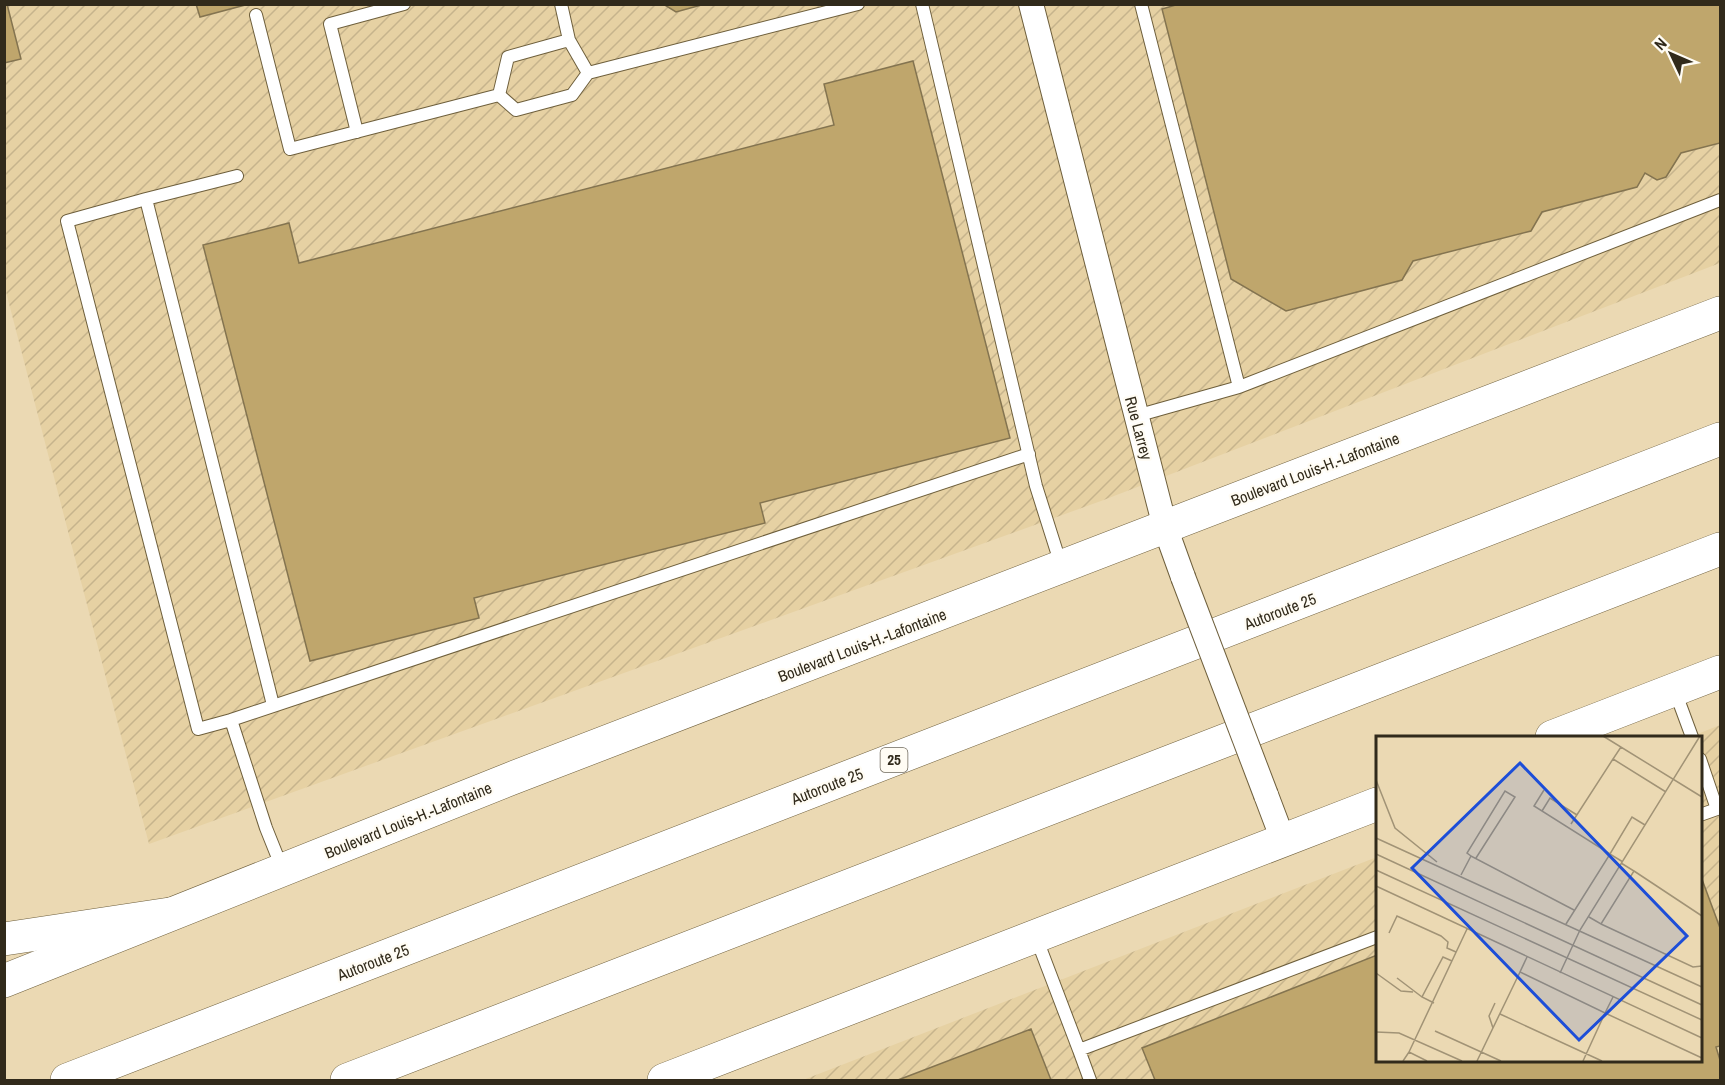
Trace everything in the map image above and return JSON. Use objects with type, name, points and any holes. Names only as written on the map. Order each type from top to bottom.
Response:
[{"type":"main road","name":"Boulevard Louis-H.-Lafontaine","points":[[4,981],[283,869],[1720,313]]},
{"type":"main road","name":"Autoroute 25","points":[[67,1080],[1720,439]]},
{"type":"main road","points":[[347,1080],[1720,549]]},
{"type":"main road","points":[[1555,736],[1720,672]]},
{"type":"main road","points":[[664,1080],[1376,804]]},
{"type":"main road","points":[[4,939],[170,914]]},
{"type":"street","name":"Rue Larrey","points":[[1031,4],[1165,527],[1283,840]]},
{"type":"lane","points":[[357,132],[330,24],[404,4]]},
{"type":"lane","points":[[561,4],[569,40],[588,73]]},
{"type":"lane","points":[[499,95],[516,110],[572,95],[588,73],[858,4]]},
{"type":"lane","points":[[922,4],[1029,454],[1062,568]]},
{"type":"lane","points":[[1141,4],[1239,387]]},
{"type":"lane","points":[[256,15],[290,149],[499,95]]},
{"type":"lane","points":[[499,95],[508,57],[569,40]]},
{"type":"lane","points":[[237,176],[67,221],[198,729],[231,720],[1029,454]]},
{"type":"lane","points":[[146,200],[273,705]]},
{"type":"lane","points":[[1136,416],[1239,387],[1720,200]]},
{"type":"lane","points":[[1675,690],[1692,736]]},
{"type":"lane","points":[[231,720],[266,828],[283,869]]},
{"type":"lane","points":[[1701,762],[1719,811],[1701,815]]},
{"type":"lane","points":[[1036,937],[1090,1080]]},
{"type":"lane","points":[[1079,1050],[1376,937]]},
{"type":"shaded area","points":[[4,5],[1720,5],[1720,263],[1101,501],[149,844],[5,288]]},
{"type":"shaded area","points":[[1720,725],[1720,1080],[803,1080],[1376,857],[1376,1061],[1701,1061],[1701,736],[1692,736]]},
{"type":"building","points":[[4,4],[7,4],[21,59],[4,63]]},
{"type":"building","points":[[196,4],[249,4],[200,17]]},
{"type":"building","points":[[663,4],[705,4],[676,12]]},
{"type":"building","points":[[1179,4],[1720,4],[1720,143],[1681,153],[1666,177],[1657,180],[1645,173],[1637,187],[1542,212],[1531,231],[1413,261],[1402,280],[1286,311],[1231,279],[1162,9]]},
{"type":"building","points":[[913,61],[1010,438],[760,503],[765,523],[474,598],[479,618],[310,661],[203,245],[289,223],[299,263],[834,125],[824,84]]},
{"type":"building","points":[[1701,877],[1720,928],[1720,1046],[1716,1047],[1720,1060],[1720,1080],[1155,1080],[1142,1048],[1376,955],[1376,1061],[1701,1061]]},
{"type":"building","points":[[1031,1029],[1051,1080],[898,1080]]}]
